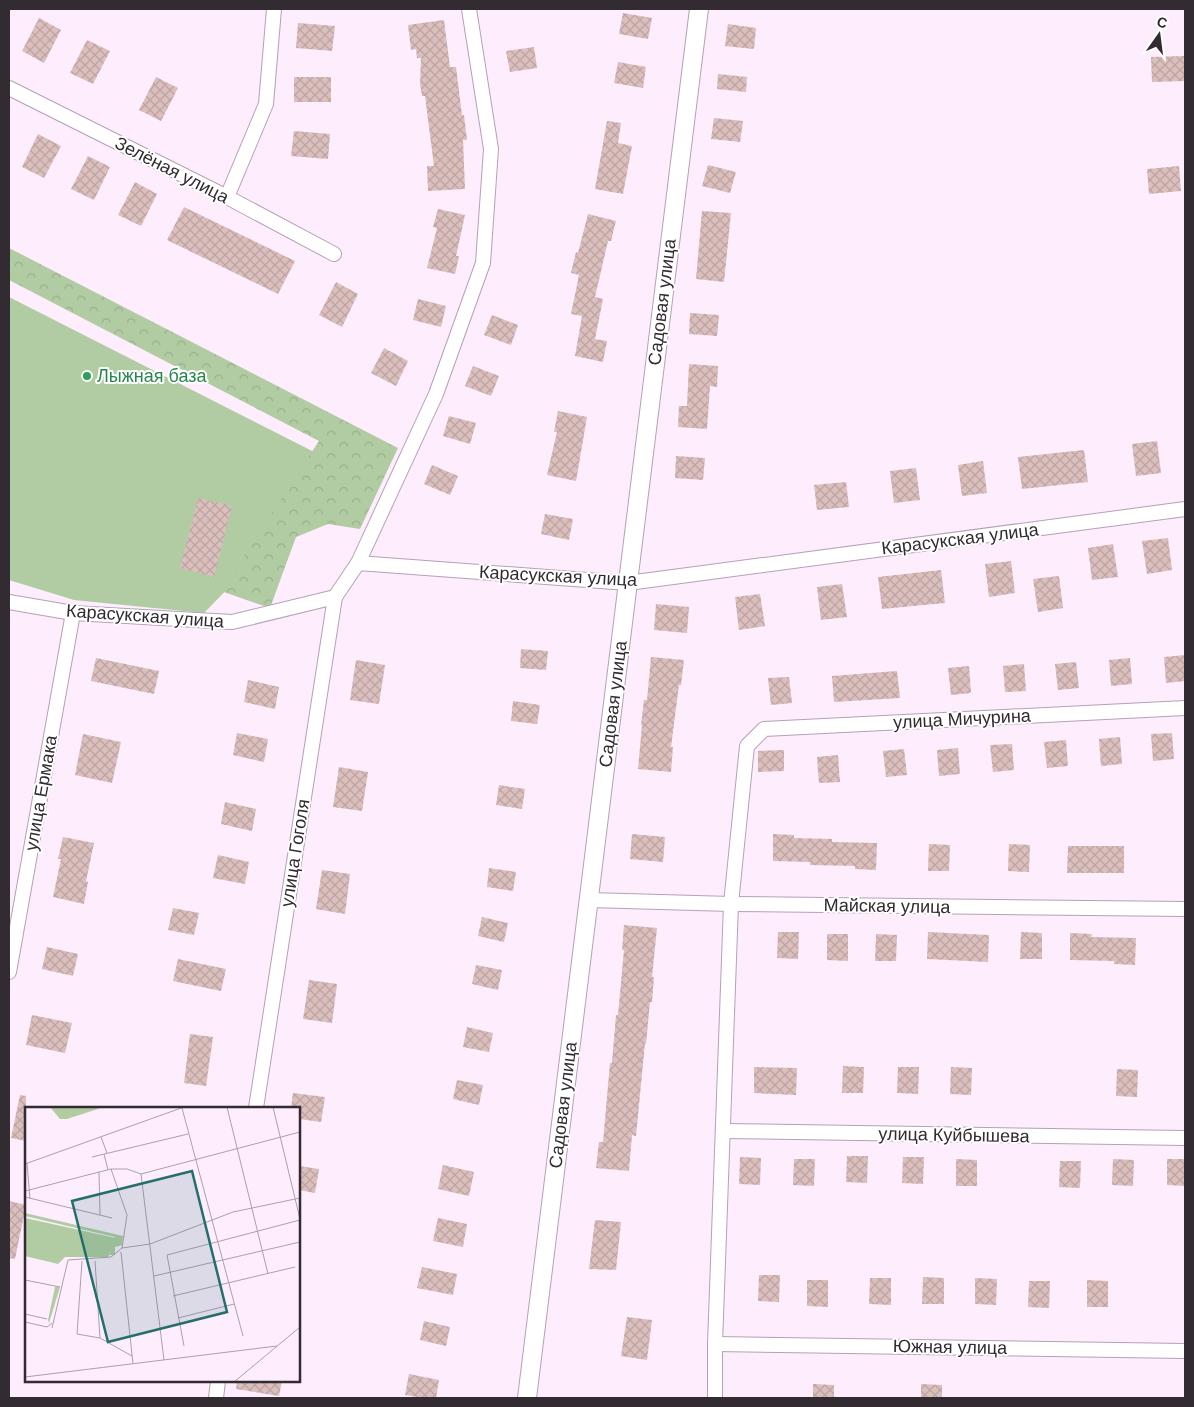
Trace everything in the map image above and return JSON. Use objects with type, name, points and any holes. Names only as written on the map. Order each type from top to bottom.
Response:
[{"type":"street","points":[[227,197],[266,104],[274,9]]},
{"type":"street","points":[[335,597],[358,563],[436,394],[483,263],[491,148],[469,9]]},
{"type":"street","name":"Садовая улица","points":[[527,1398],[699,9]]},
{"type":"street","name":"Зелёная улица","points":[[9,88],[227,197],[334,254]]},
{"type":"street","name":"Карасукская улица","points":[[358,563],[628,583],[1185,510]]},
{"type":"street","name":"Карасукская улица","points":[[9,602],[73,613],[232,622],[335,597]]},
{"type":"street","name":"улица Гоголя","points":[[256,1107],[335,597]]},
{"type":"street","name":"улица Ермака","points":[[9,972],[73,613]]},
{"type":"street","name":"улица Мичурина","points":[[731,904],[747,746],[764,729],[1185,708]]},
{"type":"street","name":"Майская улица","points":[[588,900],[731,904],[1185,909]]},
{"type":"street","points":[[715,1398],[715,1344],[731,904]]},
{"type":"street","name":"улица Куйбышева","points":[[723,1131],[1185,1138]]},
{"type":"street","name":"Южная улица","points":[[715,1344],[1185,1351]]},
{"type":"street","points":[[216,1398],[218,1382]]},
{"type":"green space","points":[[9,248],[398,448],[360,529],[328,524],[296,537],[270,608],[221,591],[319,441],[9,280]]},
{"type":"green space","name":"Лыжная база","points":[[9,297],[320,455],[239,577],[204,613],[74,600],[9,580]]},
{"type":"building","points":[[623,13],[652,18],[648,39],[619,34]]},
{"type":"building","points":[[39,18],[61,30],[44,63],[22,51]]},
{"type":"building","points":[[444,20],[450,67],[456,67],[462,115],[464,115],[467,140],[463,140],[465,189],[428,191],[427,166],[434,166],[425,96],[422,96],[420,84],[421,58],[417,58],[416,49],[411,50],[408,25]]},
{"type":"building","points":[[298,23],[335,26],[332,51],[296,48]]},
{"type":"building","points":[[728,24],[756,28],[754,49],[725,46]]},
{"type":"building","points":[[87,40],[110,51],[93,84],[70,73]]},
{"type":"building","points":[[534,47],[537,68],[510,72],[506,51]]},
{"type":"building","points":[[1184,56],[1185,81],[1152,82],[1151,57]]},
{"type":"building","points":[[618,62],[646,67],[643,88],[614,83]]},
{"type":"building","points":[[718,74],[747,77],[746,92],[717,89]]},
{"type":"building","points":[[156,77],[178,88],[161,121],[139,110]]},
{"type":"building","points":[[294,77],[331,77],[331,102],[294,102]]},
{"type":"building","points":[[714,118],[743,121],[740,142],[711,139]]},
{"type":"building","points":[[607,121],[621,123],[618,143],[632,146],[623,194],[595,189]]},
{"type":"building","points":[[294,131],[330,134],[328,159],[291,156]]},
{"type":"building","points":[[38,134],[61,146],[44,178],[22,167]]},
{"type":"building","points":[[88,156],[110,167],[94,200],[71,189]]},
{"type":"building","points":[[708,165],[736,172],[730,193],[702,186]]},
{"type":"building","points":[[1179,166],[1181,191],[1149,194],[1147,169]]},
{"type":"building","points":[[135,182],[157,194],[141,226],[118,215]]},
{"type":"building","points":[[184,207],[295,261],[278,294],[167,240]]},
{"type":"building","points":[[438,209],[465,215],[456,256],[459,256],[455,274],[427,268],[437,228],[433,227]]},
{"type":"building","points":[[702,211],[731,213],[724,282],[696,279]]},
{"type":"building","points":[[588,214],[616,221],[611,241],[608,241],[595,297],[603,299],[595,339],[607,341],[603,362],[575,356],[582,316],[571,314],[579,275],[571,273]]},
{"type":"building","points":[[336,282],[358,294],[342,327],[319,315]]},
{"type":"building","points":[[418,299],[446,306],[441,327],[413,320]]},
{"type":"building","points":[[690,313],[719,315],[717,336],[689,334]]},
{"type":"building","points":[[492,315],[518,325],[511,345],[484,335]]},
{"type":"building","points":[[384,348],[408,361],[396,386],[371,373]]},
{"type":"building","points":[[689,364],[718,366],[717,387],[710,386],[707,429],[678,427],[679,406],[687,406]]},
{"type":"building","points":[[473,366],[499,376],[491,396],[465,386]]},
{"type":"building","points":[[558,411],[587,417],[576,481],[547,475],[557,432],[554,432]]},
{"type":"building","points":[[449,416],[476,423],[470,444],[443,436]]},
{"type":"building","points":[[1157,441],[1161,473],[1136,476],[1132,444]]},
{"type":"building","points":[[1084,450],[1088,482],[1022,489],[1018,457]]},
{"type":"building","points":[[676,456],[705,458],[703,480],[675,478]]},
{"type":"building","points":[[983,461],[987,493],[962,496],[958,465]]},
{"type":"building","points":[[432,465],[458,476],[450,495],[424,484]]},
{"type":"building","points":[[916,468],[920,500],[894,503],[890,471]]},
{"type":"building","points":[[846,482],[849,507],[817,510],[814,485]]},
{"type":"building","points":[[198,498],[232,506],[214,577],[180,568]]},
{"type":"building","points":[[545,514],[573,519],[569,540],[541,534]]},
{"type":"building","points":[[1168,538],[1172,570],[1147,574],[1142,541]]},
{"type":"building","points":[[1113,544],[1118,577],[1092,580],[1088,548]]},
{"type":"building","points":[[1011,561],[1015,593],[989,597],[985,564]]},
{"type":"building","points":[[941,570],[945,603],[882,609],[878,577]]},
{"type":"building","points":[[1059,576],[1063,608],[1038,612],[1033,579]]},
{"type":"building","points":[[842,584],[847,617],[821,620],[817,587]]},
{"type":"building","points":[[760,594],[765,626],[739,630],[735,597]]},
{"type":"building","points":[[656,604],[689,607],[687,633],[654,630]]},
{"type":"building","points":[[521,649],[548,651],[546,670],[520,668]]},
{"type":"building","points":[[1185,655],[1185,681],[1166,683],[1164,657]]},
{"type":"building","points":[[651,657],[684,660],[671,747],[673,747],[671,772],[638,769],[641,725],[644,700],[647,700]]},
{"type":"building","points":[[96,658],[159,671],[154,694],[91,681]]},
{"type":"building","points":[[1130,658],[1132,684],[1111,686],[1109,660]]},
{"type":"building","points":[[356,660],[385,665],[379,704],[350,700]]},
{"type":"building","points":[[1076,662],[1079,688],[1058,690],[1055,664]]},
{"type":"building","points":[[1024,664],[1026,691],[1005,692],[1003,666]]},
{"type":"building","points":[[969,666],[971,693],[951,695],[948,668]]},
{"type":"building","points":[[897,671],[900,698],[834,702],[832,676]]},
{"type":"building","points":[[789,677],[792,703],[771,705],[768,678]]},
{"type":"building","points":[[248,680],[279,687],[275,709],[244,702]]},
{"type":"building","points":[[513,701],[540,705],[537,724],[511,721]]},
{"type":"building","points":[[237,733],[268,739],[264,762],[233,755]]},
{"type":"building","points":[[1172,733],[1174,759],[1153,761],[1151,734]]},
{"type":"building","points":[[83,734],[121,742],[112,783],[75,775]]},
{"type":"building","points":[[1120,737],[1122,764],[1101,766],[1099,739]]},
{"type":"building","points":[[1066,740],[1068,766],[1047,768],[1044,742]]},
{"type":"building","points":[[1012,744],[1014,770],[993,772],[990,745]]},
{"type":"building","points":[[958,748],[960,774],[939,776],[937,750]]},
{"type":"building","points":[[904,749],[907,775],[886,777],[883,751]]},
{"type":"building","points":[[784,750],[784,771],[758,772],[758,751]]},
{"type":"building","points":[[838,755],[840,782],[819,783],[817,757]]},
{"type":"building","points":[[339,767],[368,772],[362,811],[333,807]]},
{"type":"building","points":[[499,785],[525,789],[522,809],[496,805]]},
{"type":"building","points":[[225,802],[256,809],[252,831],[221,824]]},
{"type":"building","points":[[632,834],[665,837],[663,862],[630,859]]},
{"type":"building","points":[[773,834],[794,835],[794,838],[832,839],[832,842],[877,843],[876,870],[855,869],[855,866],[810,865],[810,862],[773,861]]},
{"type":"building","points":[[63,837],[94,843],[86,881],[88,882],[84,904],[53,897],[61,859],[58,859]]},
{"type":"building","points":[[929,844],[950,845],[949,871],[928,871]]},
{"type":"building","points":[[1009,844],[1030,845],[1029,872],[1008,871]]},
{"type":"building","points":[[1068,846],[1124,846],[1124,873],[1067,873]]},
{"type":"building","points":[[218,855],[249,862],[245,884],[213,878]]},
{"type":"building","points":[[489,868],[516,872],[513,891],[487,887]]},
{"type":"building","points":[[322,870],[350,874],[345,914],[316,909]]},
{"type":"building","points":[[173,908],[199,913],[194,935],[168,930]]},
{"type":"building","points":[[482,917],[508,923],[504,942],[478,936]]},
{"type":"building","points":[[624,925],[657,928],[652,977],[654,977],[652,1002],[650,1002],[645,1043],[636,1136],[632,1135],[629,1171],[596,1168],[599,1142],[603,1142],[610,1063],[612,1063],[616,1015],[618,1015],[624,950],[622,950]]},
{"type":"building","points":[[778,932],[799,932],[798,959],[777,958]]},
{"type":"building","points":[[928,932],[989,935],[988,962],[927,959]]},
{"type":"building","points":[[1021,932],[1042,933],[1042,959],[1020,959]]},
{"type":"building","points":[[1070,933],[1092,934],[1091,937],[1136,938],[1135,965],[1114,964],[1114,961],[1070,960]]},
{"type":"building","points":[[827,934],[848,934],[848,961],[827,960]]},
{"type":"building","points":[[876,934],[897,935],[896,961],[875,961]]},
{"type":"building","points":[[47,947],[78,954],[73,976],[42,969]]},
{"type":"building","points":[[178,959],[226,969],[221,991],[173,981]]},
{"type":"building","points":[[476,965],[502,970],[498,990],[472,984]]},
{"type":"building","points":[[309,980],[337,984],[332,1023],[303,1019]]},
{"type":"building","points":[[32,1015],[72,1023],[65,1053],[26,1045]]},
{"type":"building","points":[[467,1027],[493,1033],[489,1052],[463,1047]]},
{"type":"building","points":[[190,1034],[213,1037],[206,1086],[184,1083]]},
{"type":"building","points":[[843,1066],[864,1067],[863,1093],[842,1093]]},
{"type":"building","points":[[754,1067],[797,1068],[796,1095],[754,1093]]},
{"type":"building","points":[[898,1067],[919,1067],[918,1094],[897,1093]]},
{"type":"building","points":[[951,1067],[972,1068],[971,1095],[950,1094]]},
{"type":"building","points":[[1117,1069],[1138,1070],[1137,1097],[1116,1096]]},
{"type":"building","points":[[457,1080],[483,1085],[479,1105],[453,1099]]},
{"type":"building","points":[[293,1093],[325,1097],[321,1122],[300,1119],[300,1107],[291,1107]]},
{"type":"building","points":[[20,1095],[26,1096],[25,1141],[11,1138]]},
{"type":"building","points":[[847,1156],[868,1156],[867,1183],[846,1182]]},
{"type":"building","points":[[740,1157],[761,1158],[760,1185],[739,1184]]},
{"type":"building","points":[[903,1157],[924,1157],[923,1184],[902,1183]]},
{"type":"building","points":[[794,1159],[815,1159],[814,1186],[793,1185]]},
{"type":"building","points":[[956,1159],[977,1160],[977,1186],[956,1186]]},
{"type":"building","points":[[1113,1159],[1134,1160],[1133,1186],[1112,1185]]},
{"type":"building","points":[[1167,1159],[1185,1159],[1185,1186],[1167,1185]]},
{"type":"building","points":[[1060,1161],[1081,1161],[1080,1188],[1059,1187]]},
{"type":"building","points":[[443,1165],[474,1172],[469,1196],[438,1189]]},
{"type":"building","points":[[300,1166],[319,1169],[315,1193],[300,1190]]},
{"type":"building","points":[[9,1201],[25,1205],[25,1210],[15,1259],[9,1258]]},
{"type":"building","points":[[438,1218],[467,1224],[463,1247],[433,1241]]},
{"type":"building","points":[[595,1220],[621,1222],[616,1270],[589,1269]]},
{"type":"building","points":[[422,1267],[457,1274],[453,1295],[417,1288]]},
{"type":"building","points":[[759,1275],[780,1275],[779,1302],[758,1301]]},
{"type":"building","points":[[923,1277],[944,1278],[944,1304],[922,1304]]},
{"type":"building","points":[[870,1278],[891,1278],[891,1305],[869,1304]]},
{"type":"building","points":[[975,1278],[997,1279],[996,1305],[975,1304]]},
{"type":"building","points":[[807,1280],[828,1280],[828,1307],[807,1306]]},
{"type":"building","points":[[1087,1280],[1108,1281],[1108,1307],[1087,1307]]},
{"type":"building","points":[[1029,1281],[1050,1281],[1049,1308],[1028,1307]]},
{"type":"building","points":[[627,1317],[652,1320],[647,1360],[621,1356]]},
{"type":"building","points":[[424,1321],[450,1327],[446,1346],[420,1340]]},
{"type":"building","points":[[409,1374],[439,1380],[436,1398],[405,1395]]},
{"type":"building","points":[[237,1382],[282,1382],[279,1396],[236,1389]]},
{"type":"building","points":[[813,1384],[834,1385],[834,1398],[813,1398]]},
{"type":"building","points":[[921,1384],[942,1385],[942,1398],[921,1398]]},
{"type":"place","name":"Лыжная база","points":[[87,376]]}]
